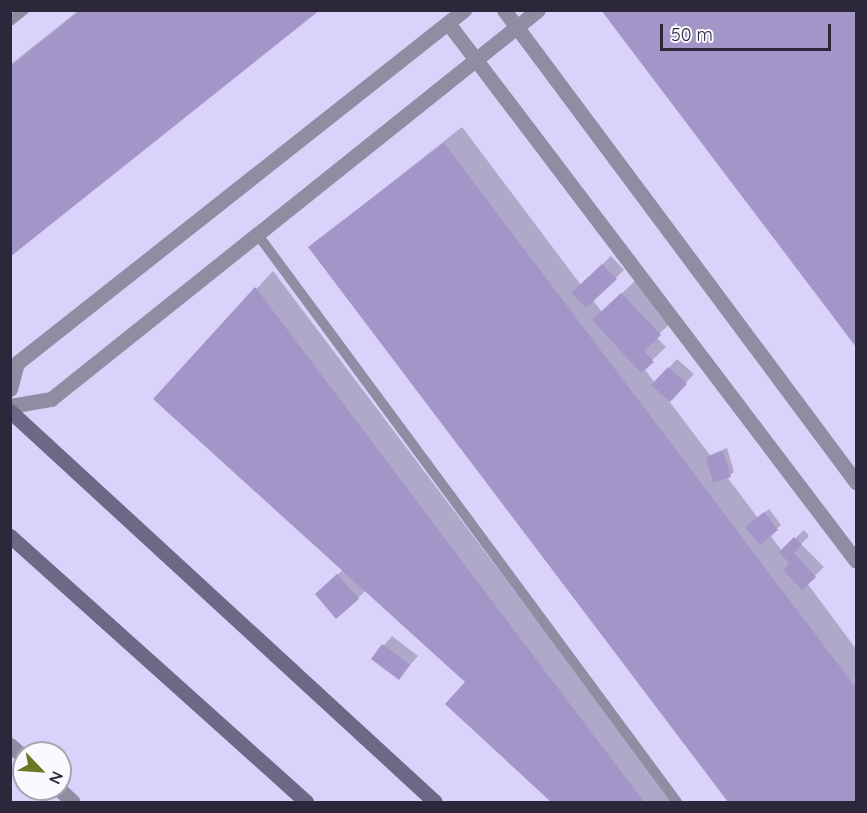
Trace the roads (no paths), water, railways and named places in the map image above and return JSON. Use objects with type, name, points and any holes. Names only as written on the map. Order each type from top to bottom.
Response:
[{"type":"main road","points":[[10,411],[435,802]]},
{"type":"main road","points":[[10,536],[306,802]]},
{"type":"street","points":[[10,389],[17,363],[464,10]]},
{"type":"street","points":[[504,10],[856,482]]},
{"type":"street","points":[[10,406],[51,399],[538,10]]},
{"type":"street","points":[[448,23],[856,561]]},
{"type":"lane","points":[[10,21],[24,10]]},
{"type":"lane","points":[[258,235],[677,802]]}]
